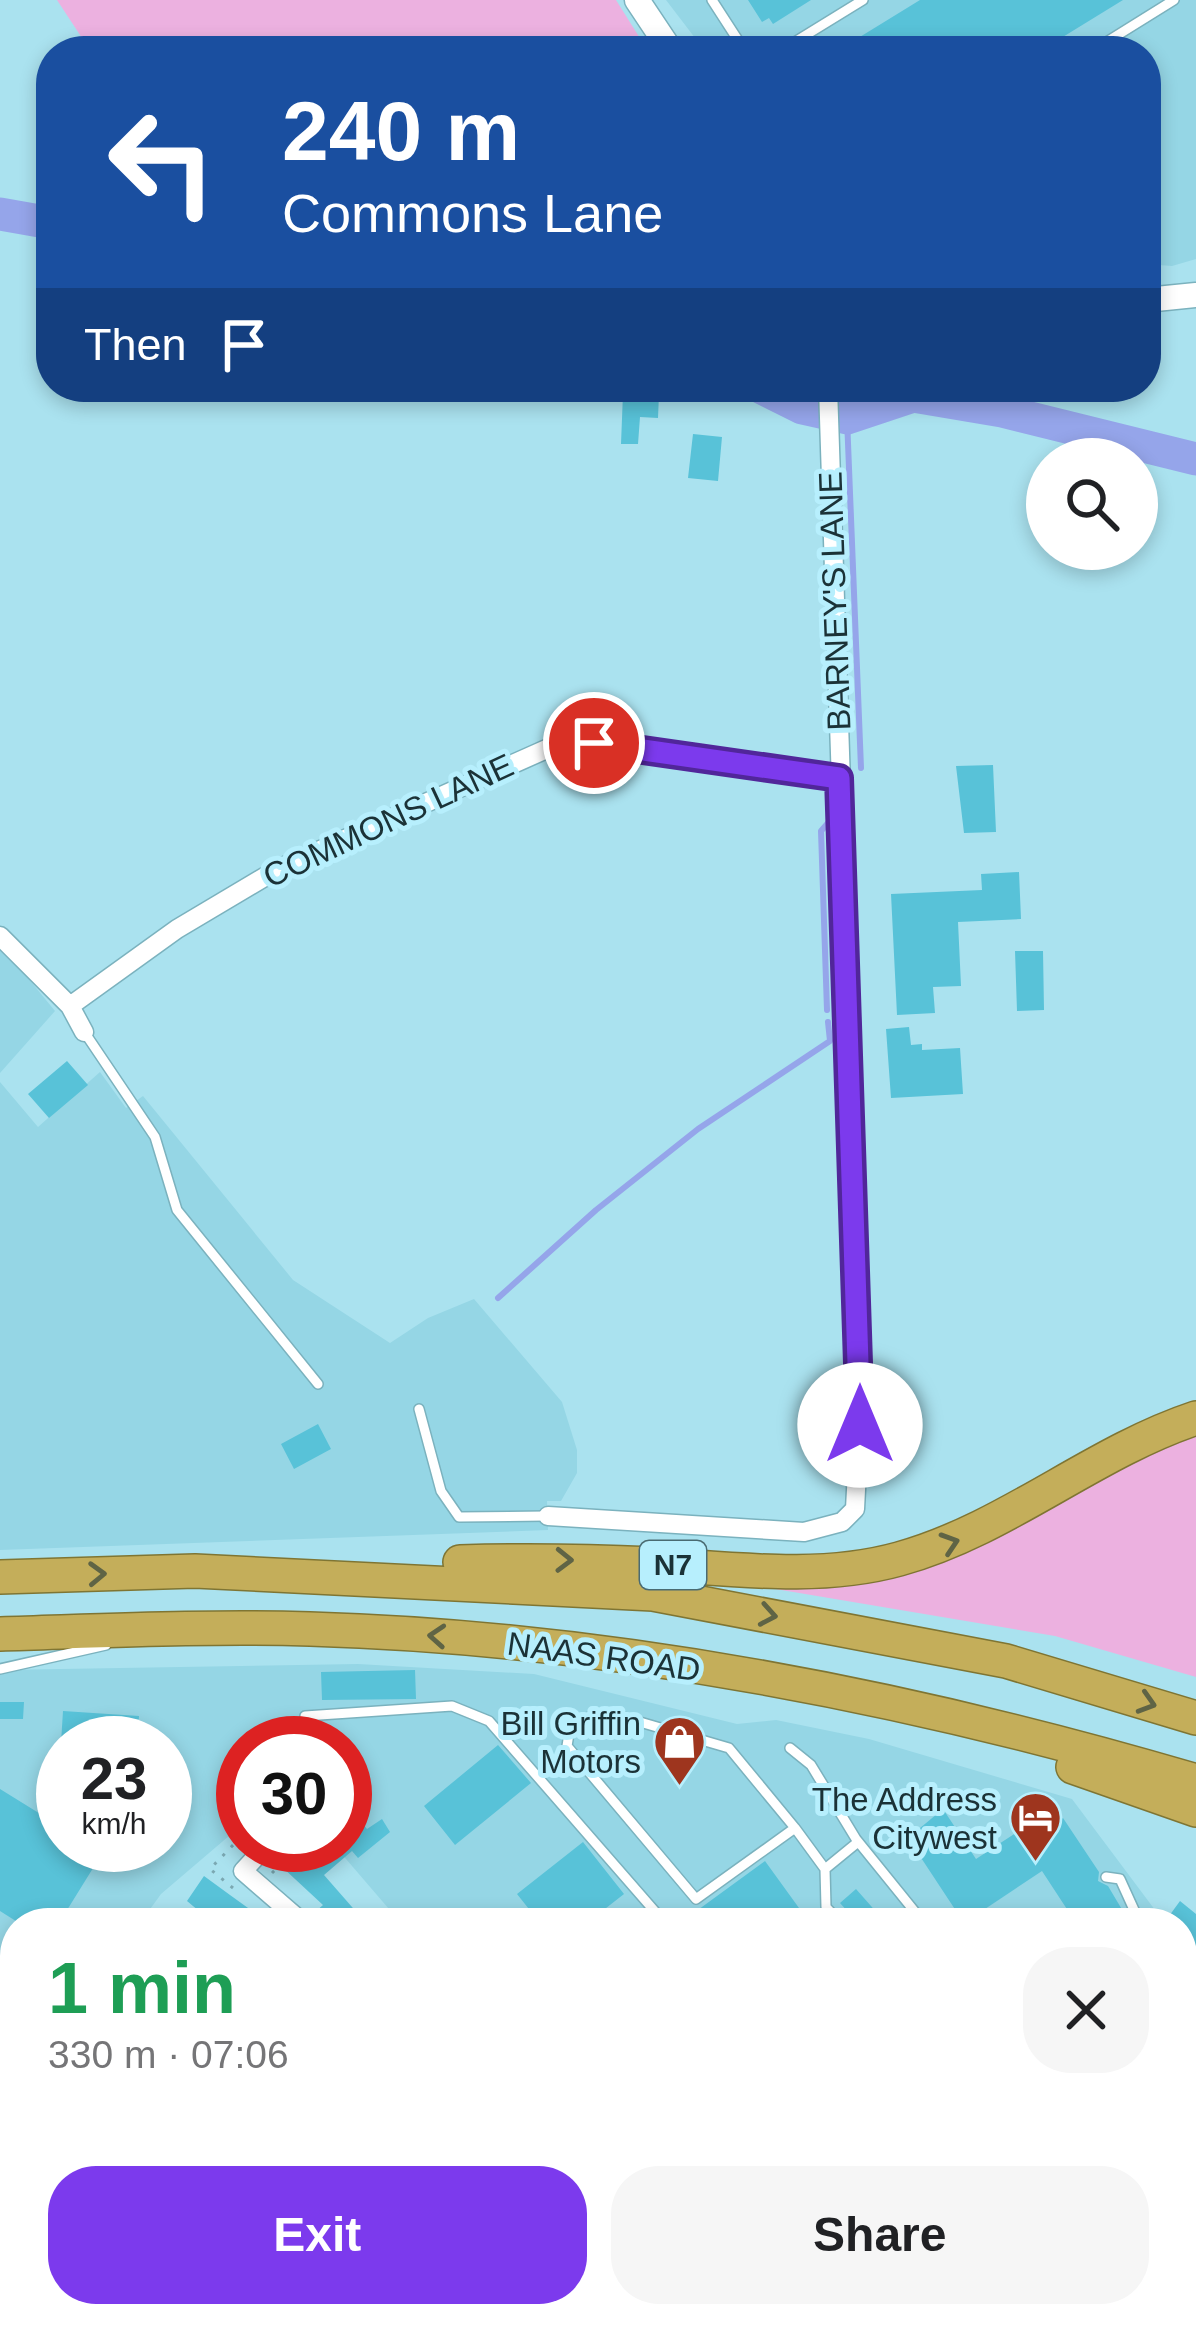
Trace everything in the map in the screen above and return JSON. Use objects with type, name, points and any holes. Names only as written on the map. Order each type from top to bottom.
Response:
[{"type":"highway","name":"N7","points":[[195,1571],[563,1559],[774,1571],[848,1568],[895,1560],[970,1536],[1100,1463],[1196,1418]]},
{"type":"highway","name":"NAAS ROAD","points":[[0,1577],[195,1571],[652,1594],[1006,1661],[1196,1718]]},
{"type":"highway","name":"NAAS ROAD","points":[[0,1634],[182,1628],[460,1638],[633,1656],[975,1719],[1196,1781]]},
{"type":"highway","points":[[802,1686],[1067,1765],[1196,1810]]},
{"type":"street","points":[[637,0],[661,36]]},
{"type":"street","points":[[1161,298],[1196,295]]},
{"type":"street","name":"BARNEY'S LANE","points":[[548,1516],[804,1532],[842,1522],[855,1509],[861,1393],[828,402]]},
{"type":"street","name":"COMMONS LANE","points":[[70,1006],[194,917],[278,869],[511,760],[551,747],[594,743],[839,778]]},
{"type":"street","points":[[0,936],[70,1006],[84,1032]]},
{"type":"street","points":[[244,1872],[286,1908]]},
{"type":"street","points":[[31,2328],[45,2328]]},
{"type":"lane","points":[[712,0],[735,36]]},
{"type":"lane","points":[[804,36],[862,0]]},
{"type":"lane","points":[[1115,36],[1174,0]]},
{"type":"lane","points":[[84,1032],[155,1137],[177,1210],[319,1384]]},
{"type":"lane","points":[[419,1409],[441,1491],[459,1517],[548,1516]]},
{"type":"lane","points":[[0,1669],[182,1628]]},
{"type":"lane","points":[[305,1716],[452,1706],[489,1720],[652,1908]]},
{"type":"lane","points":[[795,1828],[696,1899],[567,1746],[571,1720],[610,1714],[729,1748],[795,1828],[825,1869],[828,1908]]},
{"type":"lane","points":[[790,1748],[811,1765],[858,1842],[912,1908]]},
{"type":"lane","points":[[825,1869],[858,1842]]},
{"type":"lane","points":[[1106,1877],[1120,1879],[1133,1908]]},
{"type":"path","points":[[272,1872],[283,1885]]},
{"type":"shaded area","points":[[57,0],[616,0],[639,36],[81,36]]},
{"type":"shaded area","points":[[666,0],[1196,0],[1196,259],[1161,265],[1161,36],[694,36]]},
{"type":"shaded area","points":[[0,944],[55,1011],[0,1073]]},
{"type":"shaded area","points":[[100,1072],[126,1108],[143,1096],[293,1280],[390,1343],[428,1318],[474,1299],[562,1402],[577,1450],[577,1473],[561,1501],[547,1501],[548,1530],[0,1550],[0,1082],[38,1127]]},
{"type":"shaded area","points":[[1196,1430],[1196,1677],[1055,1636],[740,1583],[838,1582],[1058,1497]]},
{"type":"shaded area","points":[[358,1664],[534,1674],[737,1724],[776,1720],[869,1739],[1072,1799],[1154,1908],[388,1908],[357,1872],[372,1872],[372,1716],[216,1716],[216,1847],[192,1868],[192,1716],[36,1716],[36,1872],[187,1872],[151,1908],[0,1908],[0,1670]]},
{"type":"building","points":[[748,0],[811,0],[773,24],[769,18],[762,22]]},
{"type":"building","points":[[920,0],[1123,0],[1064,36],[861,36]]},
{"type":"building","points":[[623,402],[659,402],[658,418],[640,417],[638,444],[621,444]]},
{"type":"building","points":[[693,434],[722,437],[718,481],[688,478]]},
{"type":"building","points":[[993,765],[996,832],[964,833],[956,766]]},
{"type":"building","points":[[1019,872],[1021,919],[958,922],[961,986],[933,987],[935,1013],[897,1015],[891,894],[982,890],[981,874]]},
{"type":"building","points":[[1015,951],[1043,951],[1044,1010],[1017,1011]]},
{"type":"building","points":[[909,1027],[911,1045],[922,1044],[922,1050],[960,1048],[963,1094],[891,1098],[886,1029]]},
{"type":"building","points":[[67,1061],[88,1085],[49,1118],[28,1094]]},
{"type":"building","points":[[318,1424],[331,1449],[294,1469],[281,1444]]},
{"type":"building","points":[[415,1670],[416,1699],[322,1700],[321,1672]]},
{"type":"building","points":[[0,1702],[24,1702],[23,1719],[0,1719]]},
{"type":"building","points":[[63,1711],[139,1716],[63,1716]]},
{"type":"building","points":[[498,1745],[531,1783],[455,1845],[424,1806]]},
{"type":"building","points":[[0,1789],[36,1811],[36,1872],[91,1872],[68,1908],[0,1908]]},
{"type":"building","name":"The Address Citywest","points":[[943,1809],[976,1859],[1034,1821],[1041,1832],[1063,1818],[1099,1872],[1098,1881],[1108,1886],[1121,1908],[1066,1908],[1042,1871],[986,1908],[954,1908],[908,1838]]},
{"type":"building","points":[[382,1819],[390,1832],[372,1847],[372,1826]]},
{"type":"building","points":[[583,1842],[624,1894],[606,1908],[528,1908],[517,1894]]},
{"type":"building","points":[[765,1861],[799,1908],[701,1908]]},
{"type":"building","points":[[287,1872],[328,1872],[324,1875],[353,1908],[320,1908],[323,1905]]},
{"type":"building","points":[[204,1876],[248,1908],[195,1908],[187,1901]]},
{"type":"building","points":[[856,1889],[873,1908],[844,1908],[840,1903]]},
{"type":"waterway","points":[[0,214],[36,220]]},
{"type":"waterway","points":[[790,402],[847,418],[895,402]]},
{"type":"waterway","points":[[949,402],[1196,459]]},
{"type":"waterway","points":[[847,418],[861,768]]},
{"type":"waterway","points":[[827,1010],[821,831],[828,823]]},
{"type":"waterway","points":[[498,1298],[596,1210],[698,1129],[830,1041],[828,1022]]},
{"type":"place","name":"Bill Griffin Motors","points":[[680,1788]]},
{"type":"place","name":"The Address Citywest","points":[[1036,1864]]},
{"type":"route","points":[[594,743],[665,755],[747,761],[839,778],[856,1189],[860,1425]]}]
